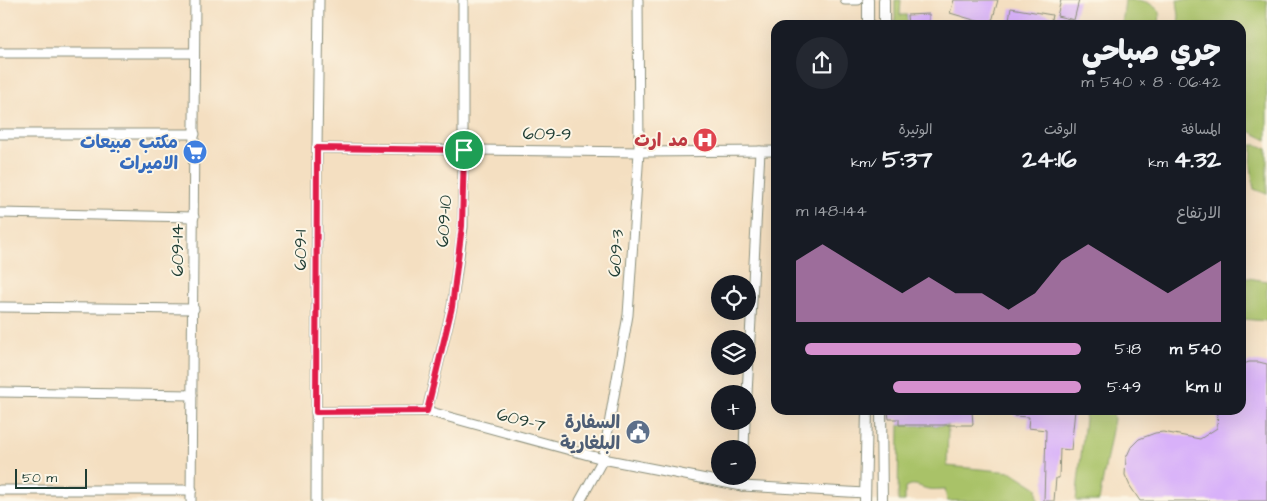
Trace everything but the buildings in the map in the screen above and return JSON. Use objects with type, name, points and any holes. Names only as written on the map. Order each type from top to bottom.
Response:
[{"type":"street","name":"609-14","points":[[192,501],[195,0]]},
{"type":"street","name":"609-1","points":[[316,501],[319,0]]},
{"type":"street","name":"609-10","points":[[427,411],[452,307],[462,226],[464,150],[463,0]]},
{"type":"street","name":"609-3","points":[[580,501],[603,459],[628,315],[639,152],[638,0]]},
{"type":"street","points":[[845,0],[858,0]]},
{"type":"street","points":[[868,0],[868,20]]},
{"type":"street","points":[[884,0],[884,20]]},
{"type":"street","points":[[0,53],[194,53]]},
{"type":"street","points":[[0,134],[194,134]]},
{"type":"street","name":"609-9","points":[[317,148],[639,152],[771,151]]},
{"type":"street","points":[[747,385],[760,151]]},
{"type":"street","points":[[0,213],[194,217]]},
{"type":"street","points":[[0,307],[194,309]]},
{"type":"street","points":[[0,392],[192,395]]},
{"type":"street","name":"609-7","points":[[316,412],[427,411],[603,459],[742,486],[865,497]]},
{"type":"street","points":[[865,497],[867,415]]},
{"type":"street","points":[[881,415],[882,501]]},
{"type":"street","points":[[0,490],[192,490]]},
{"type":"green space","points":[[895,0],[901,0],[900,15],[907,15],[908,20],[895,20]]},
{"type":"green space","points":[[1125,0],[1148,3],[1160,12],[1159,20],[1123,20]]},
{"type":"green space","points":[[1177,0],[1267,0],[1267,140],[1246,130],[1246,20],[1179,20]]},
{"type":"green space","points":[[1252,145],[1258,145],[1267,149],[1267,194],[1254,189],[1251,166]]},
{"type":"green space","points":[[1246,278],[1267,281],[1267,321],[1246,319]]},
{"type":"green space","points":[[1085,415],[1113,415],[1099,501],[1076,501]]},
{"type":"green space","points":[[899,425],[948,425],[947,466],[1012,472],[1037,488],[1038,501],[947,501],[945,489],[930,489],[914,485],[905,487],[905,501],[898,501]]},
{"type":"place","name":"مد ارت","points":[[705,140]]},
{"type":"place","name":"مكتب مبيعات الاميرات","points":[[195,152]]},
{"type":"place","name":"السفارة البلغارية","points":[[638,432]]},
{"type":"route","points":[[317,148],[464,150],[462,226],[452,307],[427,411],[316,412],[317,148]]}]
